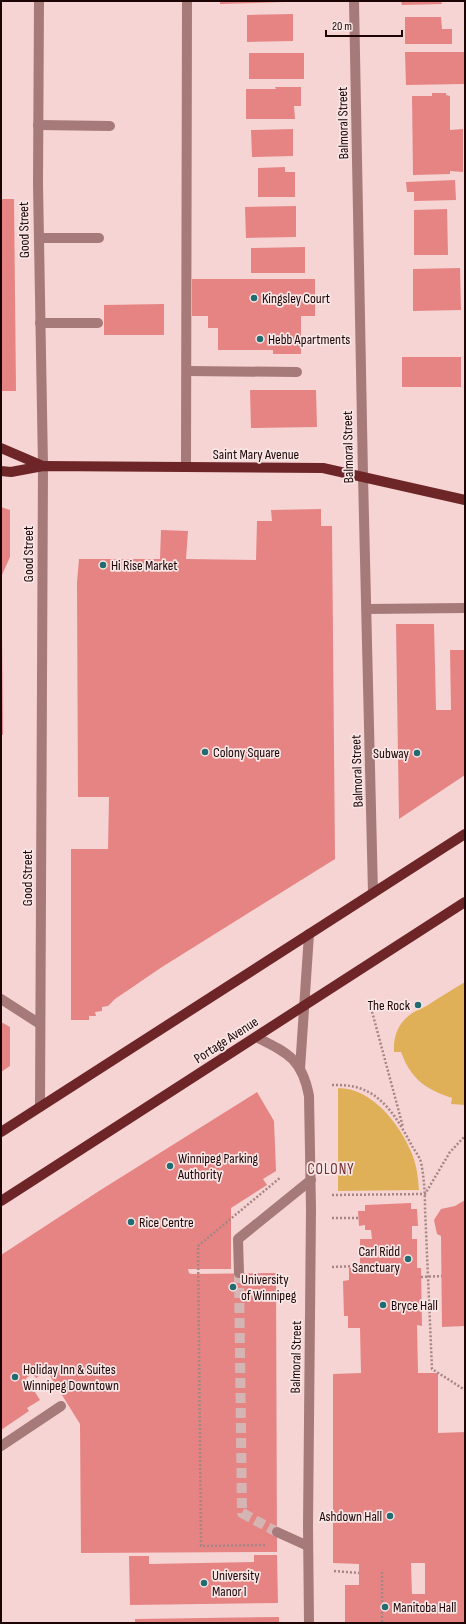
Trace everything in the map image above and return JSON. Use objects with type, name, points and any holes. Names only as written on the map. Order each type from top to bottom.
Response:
[{"type":"main road","name":"Saint Mary Avenue","points":[[1,448],[43,466]]},
{"type":"main road","name":"Saint Mary Avenue","points":[[1,471],[11,472],[43,466],[324,468],[465,500]]},
{"type":"main road","points":[[1,1132],[465,834]]},
{"type":"main road","name":"Portage Avenue","points":[[1,1201],[465,902]]},
{"type":"street","name":"Good Street","points":[[39,1],[38,125],[43,466],[40,1107]]},
{"type":"street","points":[[186,467],[187,1]]},
{"type":"street","name":"Balmoral Street","points":[[354,1],[363,476],[374,893]]},
{"type":"street","points":[[38,125],[110,126]]},
{"type":"street","points":[[39,238],[99,238]]},
{"type":"street","points":[[40,323],[98,323]]},
{"type":"street","points":[[187,372],[297,372]]},
{"type":"street","points":[[366,609],[465,608]]},
{"type":"street","name":"Balmoral Street","points":[[300,1069],[309,934]]},
{"type":"street","points":[[1,999],[40,1024]]},
{"type":"street","name":"Balmoral Street","points":[[256,1037],[279,1048],[291,1057],[300,1069],[307,1085],[309,1096],[311,1180],[308,1546],[309,1623]]},
{"type":"street","points":[[239,1273],[238,1239],[311,1180]]},
{"type":"street","points":[[1,1446],[61,1406]]},
{"type":"street","points":[[277,1532],[308,1546]]},
{"type":"path","points":[[370,1004],[403,1129]]},
{"type":"path","points":[[332,1085],[347,1085],[359,1088],[369,1092],[385,1104],[403,1129],[420,1160],[425,1187],[432,1369],[465,1390]]},
{"type":"path","points":[[425,1194],[450,1152],[464,1138]]},
{"type":"path","points":[[270,1545],[201,1546],[198,1246],[281,1177]]},
{"type":"path","points":[[332,1195],[425,1194]]},
{"type":"path","points":[[332,1218],[359,1218]]},
{"type":"path","points":[[332,1267],[358,1266],[358,1268]]},
{"type":"path","points":[[421,1277],[442,1276]]},
{"type":"path","points":[[334,1571],[359,1573]]},
{"type":"path","points":[[382,1572],[382,1623]]},
{"type":"shaded area","points":[[465,982],[465,1105],[451,1104],[452,1098],[434,1091],[420,1082],[409,1069],[401,1052],[394,1052],[394,1041],[397,1031],[406,1018]]},
{"type":"shaded area","points":[[338,1088],[362,1094],[373,1101],[392,1120],[400,1131],[412,1154],[418,1176],[419,1190],[338,1191]]},
{"type":"building","points":[[220,1],[284,1],[284,2],[220,4]]},
{"type":"building","points":[[401,1],[441,1],[442,4],[402,5]]},
{"type":"building","points":[[293,14],[293,41],[247,42],[247,15]]},
{"type":"building","points":[[405,17],[441,17],[442,29],[452,29],[452,44],[405,44]]},
{"type":"building","points":[[405,52],[465,52],[464,84],[406,85]]},
{"type":"building","points":[[249,53],[304,53],[304,79],[249,79]]},
{"type":"building","points":[[275,87],[301,87],[301,106],[294,106],[295,119],[246,119],[246,89],[276,89]]},
{"type":"building","points":[[432,93],[446,93],[446,95],[450,96],[450,130],[463,129],[463,172],[450,171],[450,174],[413,175],[412,96],[432,96]]},
{"type":"building","points":[[293,129],[293,156],[252,157],[251,130]]},
{"type":"building","points":[[285,167],[285,172],[295,172],[295,197],[258,197],[258,168]]},
{"type":"building","points":[[455,180],[456,200],[414,201],[414,192],[407,192],[406,182]]},
{"type":"building","points":[[1,199],[14,199],[16,391],[1,391]]},
{"type":"building","points":[[296,206],[296,237],[246,238],[245,207]]},
{"type":"building","points":[[447,209],[448,255],[414,255],[414,210]]},
{"type":"building","points":[[305,247],[305,273],[251,273],[251,248]]},
{"type":"building","points":[[460,268],[461,310],[413,311],[413,269]]},
{"type":"building","points":[[192,279],[315,279],[315,316],[301,316],[301,354],[273,354],[273,350],[218,350],[218,328],[208,328],[208,316],[192,316]]},
{"type":"building","points":[[164,304],[164,335],[104,335],[104,305]]},
{"type":"building","points":[[402,357],[461,357],[461,387],[402,387]]},
{"type":"building","points":[[250,390],[316,390],[317,427],[251,428]]},
{"type":"building","points":[[1,507],[10,510],[10,557],[1,577]]},
{"type":"building","name":"Colony Square","points":[[321,509],[321,526],[332,526],[335,859],[162,967],[115,999],[108,1006],[102,1007],[102,1011],[95,1012],[96,1016],[89,1016],[89,1020],[71,1020],[71,849],[108,849],[109,797],[78,797],[77,582],[79,559],[160,559],[161,530],[188,531],[186,559],[256,560],[257,521],[272,521],[271,510]]},
{"type":"building","points":[[396,624],[434,624],[436,710],[451,710],[450,650],[465,650],[465,775],[399,819]]},
{"type":"building","points":[[2,629],[3,735],[1,735]]},
{"type":"building","points":[[1,1022],[10,1027],[10,1066],[1,1072]]},
{"type":"building","points":[[257,1092],[274,1121],[276,1171],[263,1179],[267,1185],[231,1208],[231,1269],[188,1269],[189,1273],[191,1274],[276,1273],[277,1552],[81,1553],[80,1424],[47,1371],[36,1378],[33,1374],[26,1378],[40,1400],[27,1408],[29,1411],[1,1430],[1,1255],[99,1191]]},
{"type":"building","points":[[465,1200],[465,1326],[442,1327],[441,1236],[437,1234],[434,1220],[441,1209],[455,1206]]},
{"type":"building","points":[[411,1203],[411,1209],[417,1209],[418,1226],[412,1226],[412,1239],[417,1239],[417,1268],[421,1268],[422,1326],[417,1325],[418,1373],[438,1373],[438,1433],[465,1432],[465,1623],[345,1623],[345,1585],[359,1585],[359,1564],[333,1563],[333,1374],[361,1373],[360,1328],[348,1328],[348,1316],[344,1316],[343,1281],[349,1280],[349,1268],[360,1268],[360,1239],[372,1239],[371,1230],[365,1230],[365,1225],[359,1226],[358,1211],[365,1211],[365,1205]],"holes":[[[411,1563],[425,1563],[425,1594],[412,1594]]]},
{"type":"building","name":"University Manor I","points":[[254,1555],[277,1555],[278,1603],[130,1605],[129,1556],[149,1556],[149,1564],[254,1562]]},
{"type":"building","points":[[279,1617],[279,1623],[135,1623],[135,1619]]},
{"type":"tunnel","points":[[239,1273],[242,1513],[277,1532]]},
{"type":"place","name":"Kingsley Court","points":[[254,298]]},
{"type":"place","name":"Hebb Apartments","points":[[260,339]]},
{"type":"place","name":"Hi Rise Market","points":[[103,565]]},
{"type":"place","name":"Colony Square","points":[[205,752]]},
{"type":"place","name":"Subway","points":[[417,753]]},
{"type":"place","name":"The Rock","points":[[418,1005]]},
{"type":"place","name":"Winnipeg Parking Authority","points":[[170,1166]]},
{"type":"place","name":"Rice Centre","points":[[131,1222]]},
{"type":"place","name":"Carl Ridd Sanctuary","points":[[408,1259]]},
{"type":"place","name":"University of Winnipeg","points":[[233,1287]]},
{"type":"place","name":"Bryce Hall","points":[[383,1305]]},
{"type":"place","name":"Holiday Inn & Suites Winnipeg Downtown","points":[[15,1377]]},
{"type":"place","name":"Ashdown Hall","points":[[390,1516]]},
{"type":"place","name":"University Manor I","points":[[204,1583]]},
{"type":"place","name":"Manitoba Hall","points":[[385,1607]]},
{"type":"district","name":"COLONY","points":[[331,1169]]}]
